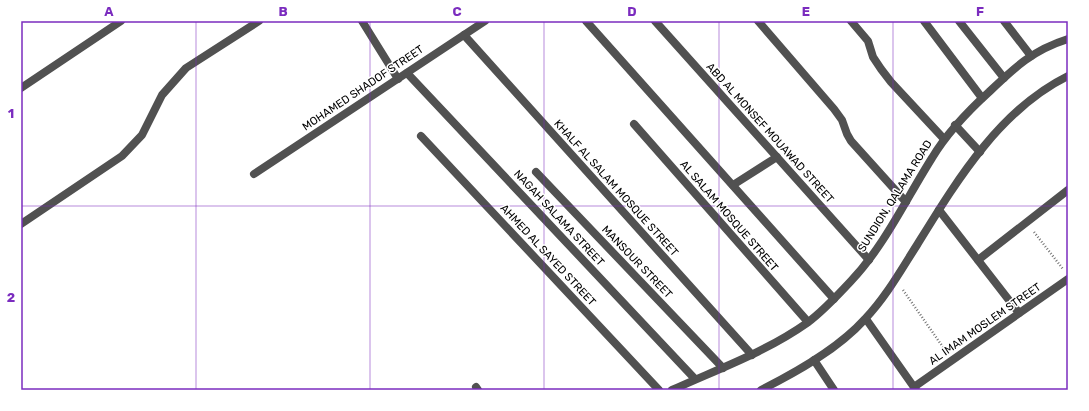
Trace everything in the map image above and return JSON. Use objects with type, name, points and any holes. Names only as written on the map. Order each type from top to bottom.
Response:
[{"type":"street","points":[[21,88],[121,21]]},
{"type":"street","points":[[21,224],[122,156],[142,136],[162,95],[186,68],[258,21]]},
{"type":"street","points":[[362,21],[398,79]]},
{"type":"street","points":[[586,21],[834,299]]},
{"type":"street","name":"ABD AL MONSEF MOUAWAD STREET","points":[[655,21],[868,260]]},
{"type":"street","points":[[758,21],[834,109],[842,120],[851,141],[906,202]]},
{"type":"street","points":[[851,21],[868,41],[874,57],[891,82],[944,139]]},
{"type":"street","points":[[924,21],[982,98]]},
{"type":"street","points":[[959,21],[1004,78]]},
{"type":"street","points":[[1004,21],[1031,56]]},
{"type":"street","name":"MOHAMED SHADOF STREET","points":[[254,174],[464,35],[479,22]]},
{"type":"street","name":"KHALF AL SALAM MOSQUE STREET","points":[[464,35],[752,355]]},
{"type":"street","name":"SUNDION, QALAMA ROAD","points":[[672,390],[771,346],[808,322],[834,299],[868,260],[889,230],[932,158],[955,125],[1017,66],[1044,48],[1068,39]]},
{"type":"street","name":"NAGAH SALAMA STREET","points":[[407,73],[695,379]]},
{"type":"street","points":[[761,390],[814,360],[842,341],[866,319],[882,300],[939,210],[980,152],[1020,109],[1042,91],[1068,76]]},
{"type":"street","name":"AL SALAM MOSQUE STREET","points":[[634,124],[808,322]]},
{"type":"street","points":[[955,125],[980,152]]},
{"type":"street","name":"AHMED AL SAYED STREET","points":[[421,136],[659,390]]},
{"type":"street","points":[[733,186],[777,157]]},
{"type":"street","name":"MANSOUR STREET","points":[[536,172],[723,368]]},
{"type":"street","points":[[978,260],[1068,190]]},
{"type":"street","points":[[939,210],[1019,313]]},
{"type":"street","name":"AL IMAM MOSLEM STREET","points":[[915,388],[1068,279]]},
{"type":"street","points":[[866,319],[915,388]]},
{"type":"street","points":[[814,360],[834,390]]},
{"type":"path","points":[[1026,222],[1063,270]]},
{"type":"path","points":[[896,279],[953,360]]}]
